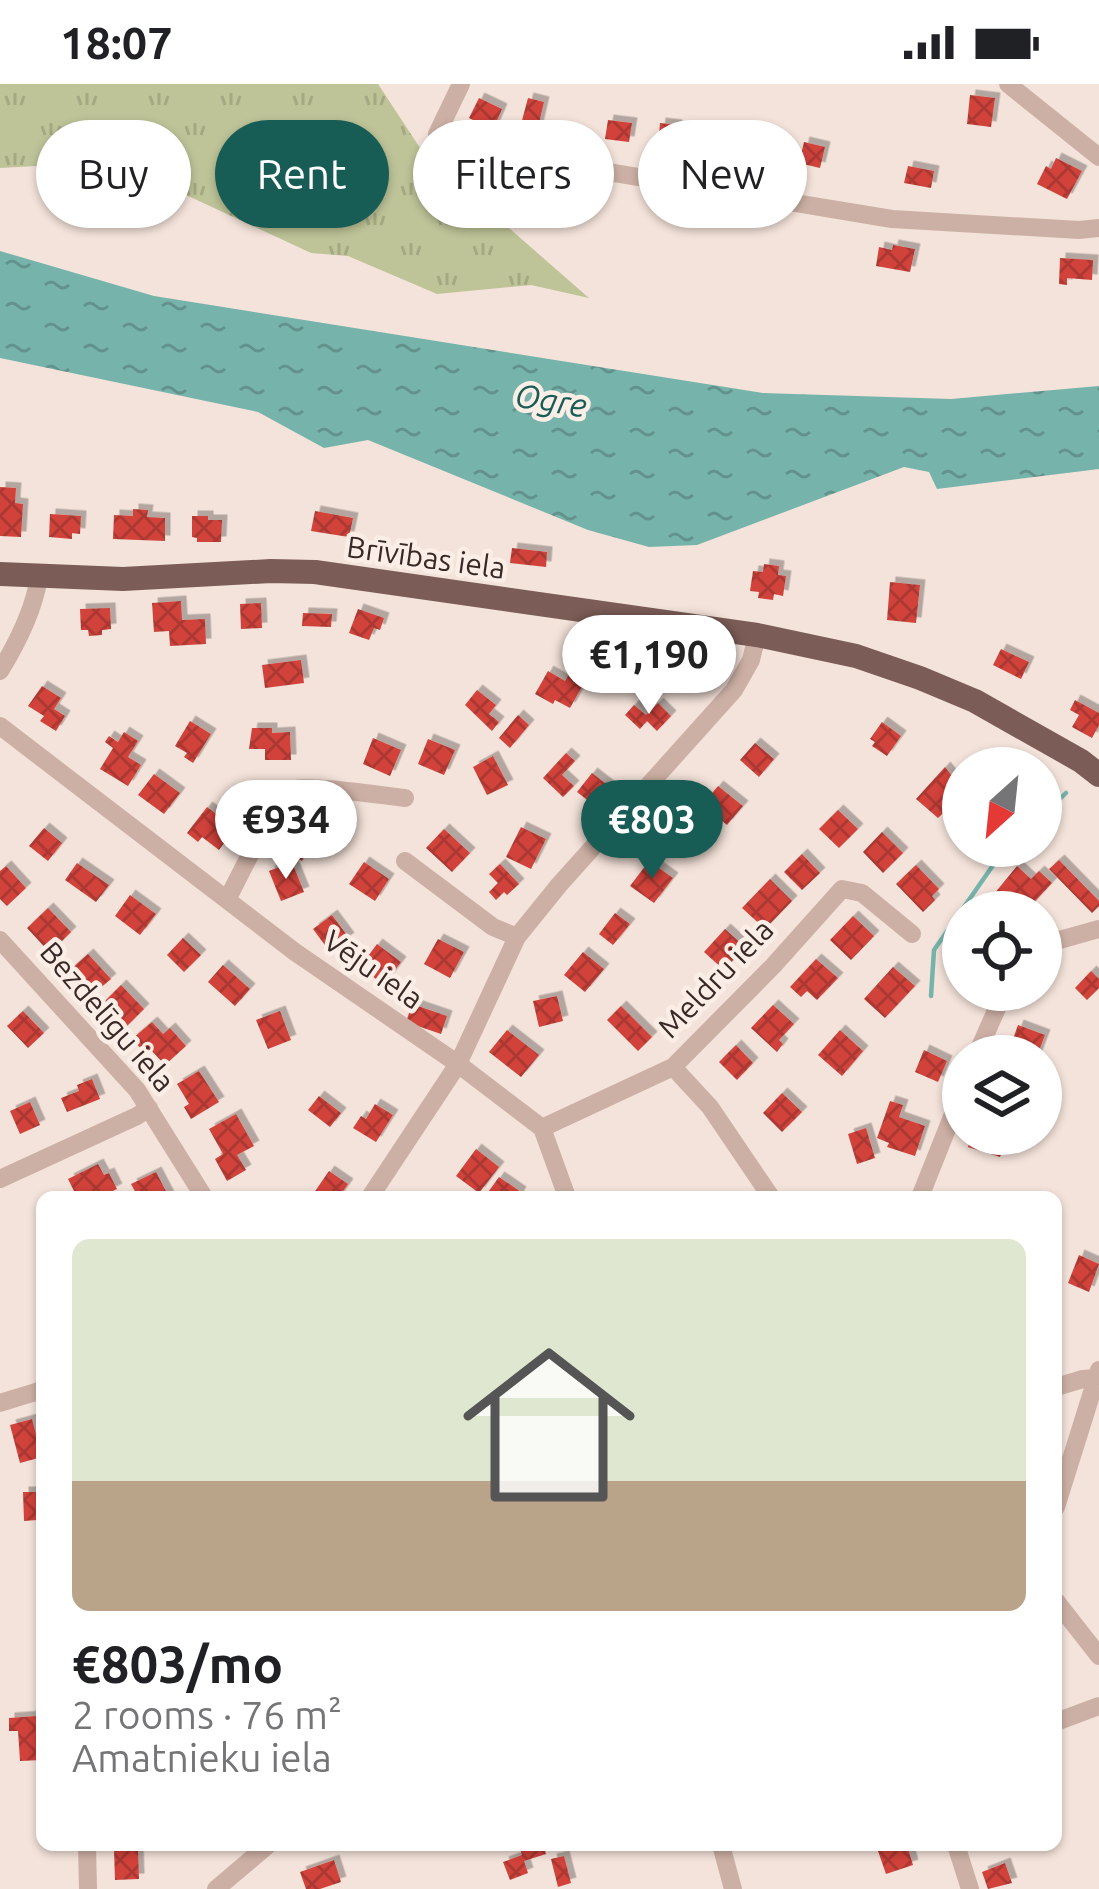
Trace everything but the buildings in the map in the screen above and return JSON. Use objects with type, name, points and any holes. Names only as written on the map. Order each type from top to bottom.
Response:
[{"type":"main road","name":"Brīvības iela","points":[[0,574],[124,579],[315,572],[757,635],[856,656],[949,689],[1011,720],[1099,775]]},
{"type":"street","points":[[461,84],[437,134],[456,150],[892,219],[1099,228]]},
{"type":"street","points":[[1008,84],[1099,157]]},
{"type":"street","points":[[0,671],[35,601],[38,578]]},
{"type":"street","points":[[374,1191],[458,1064],[517,938],[734,690],[751,660],[757,635]]},
{"type":"street","name":"Vēju iela","points":[[0,726],[354,994],[542,1128]]},
{"type":"street","points":[[228,898],[286,788],[405,798]]},
{"type":"street","points":[[405,861],[493,927],[517,938]]},
{"type":"street","name":"Meldru iela","points":[[542,1128],[674,1067],[842,889],[862,893],[912,934]]},
{"type":"street","points":[[1062,939],[1099,929]]},
{"type":"street","name":"Bezdelīgu iela","points":[[0,940],[136,1090],[201,1191]]},
{"type":"street","points":[[674,1067],[710,1107],[767,1191]]},
{"type":"street","points":[[0,1179],[148,1108]]},
{"type":"street","points":[[542,1128],[565,1191]]},
{"type":"street","points":[[922,1191],[942,1142]]},
{"type":"street","points":[[1062,1385],[1098,1374]]},
{"type":"street","points":[[1062,1488],[1098,1374]]},
{"type":"street","points":[[0,1403],[36,1392]]},
{"type":"street","points":[[1062,1609],[1099,1656]]},
{"type":"street","points":[[1062,1720],[1099,1706]]},
{"type":"street","points":[[88,1851],[88,1889]]},
{"type":"street","points":[[216,1889],[261,1851]]},
{"type":"street","points":[[723,1851],[734,1889]]},
{"type":"street","points":[[958,1851],[970,1889]]},
{"type":"green space","points":[[0,84],[378,84],[413,137],[413,228],[509,228],[589,298],[531,285],[437,294],[348,256],[311,253],[257,228],[389,228],[389,120],[215,120],[215,208],[191,197],[191,120],[36,120],[36,166],[0,168]]},
{"type":"water","name":"Ogre","points":[[0,251],[154,296],[763,393],[951,399],[1099,386],[1099,469],[937,489],[929,472],[904,467],[697,545],[649,547],[588,530],[368,440],[324,448],[258,412],[0,358]]},
{"type":"waterway","points":[[1062,797],[1066,793]]},
{"type":"waterway","points":[[931,996],[934,950],[992,867]]}]
